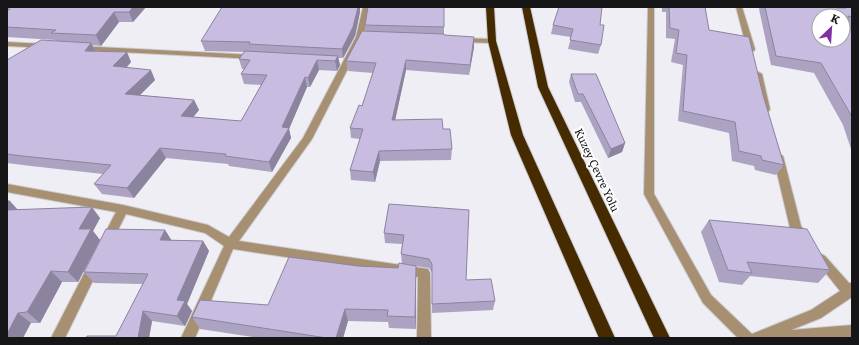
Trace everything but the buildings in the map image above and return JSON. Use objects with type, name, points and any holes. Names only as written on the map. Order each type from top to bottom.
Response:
[{"type":"highway","points":[[490,7],[492,41],[517,135],[607,338]]},
{"type":"highway","name":"Kuzey Çevre Yolu","points":[[526,7],[543,87],[662,338]]},
{"type":"street","points":[[188,338],[230,244],[306,139],[342,62],[364,37],[366,7]]},
{"type":"street","points":[[651,7],[649,194],[707,299],[747,338]]},
{"type":"street","points":[[738,7],[770,122]]},
{"type":"street","points":[[455,40],[492,41]]},
{"type":"street","points":[[7,44],[55,46]]},
{"type":"street","points":[[71,47],[260,58]]},
{"type":"street","points":[[756,338],[816,314],[850,290],[796,228],[775,145]]},
{"type":"street","points":[[7,188],[123,209],[208,229],[230,244],[424,273],[424,338]]},
{"type":"street","points":[[58,338],[123,209]]},
{"type":"street","points":[[779,338],[852,331]]}]
